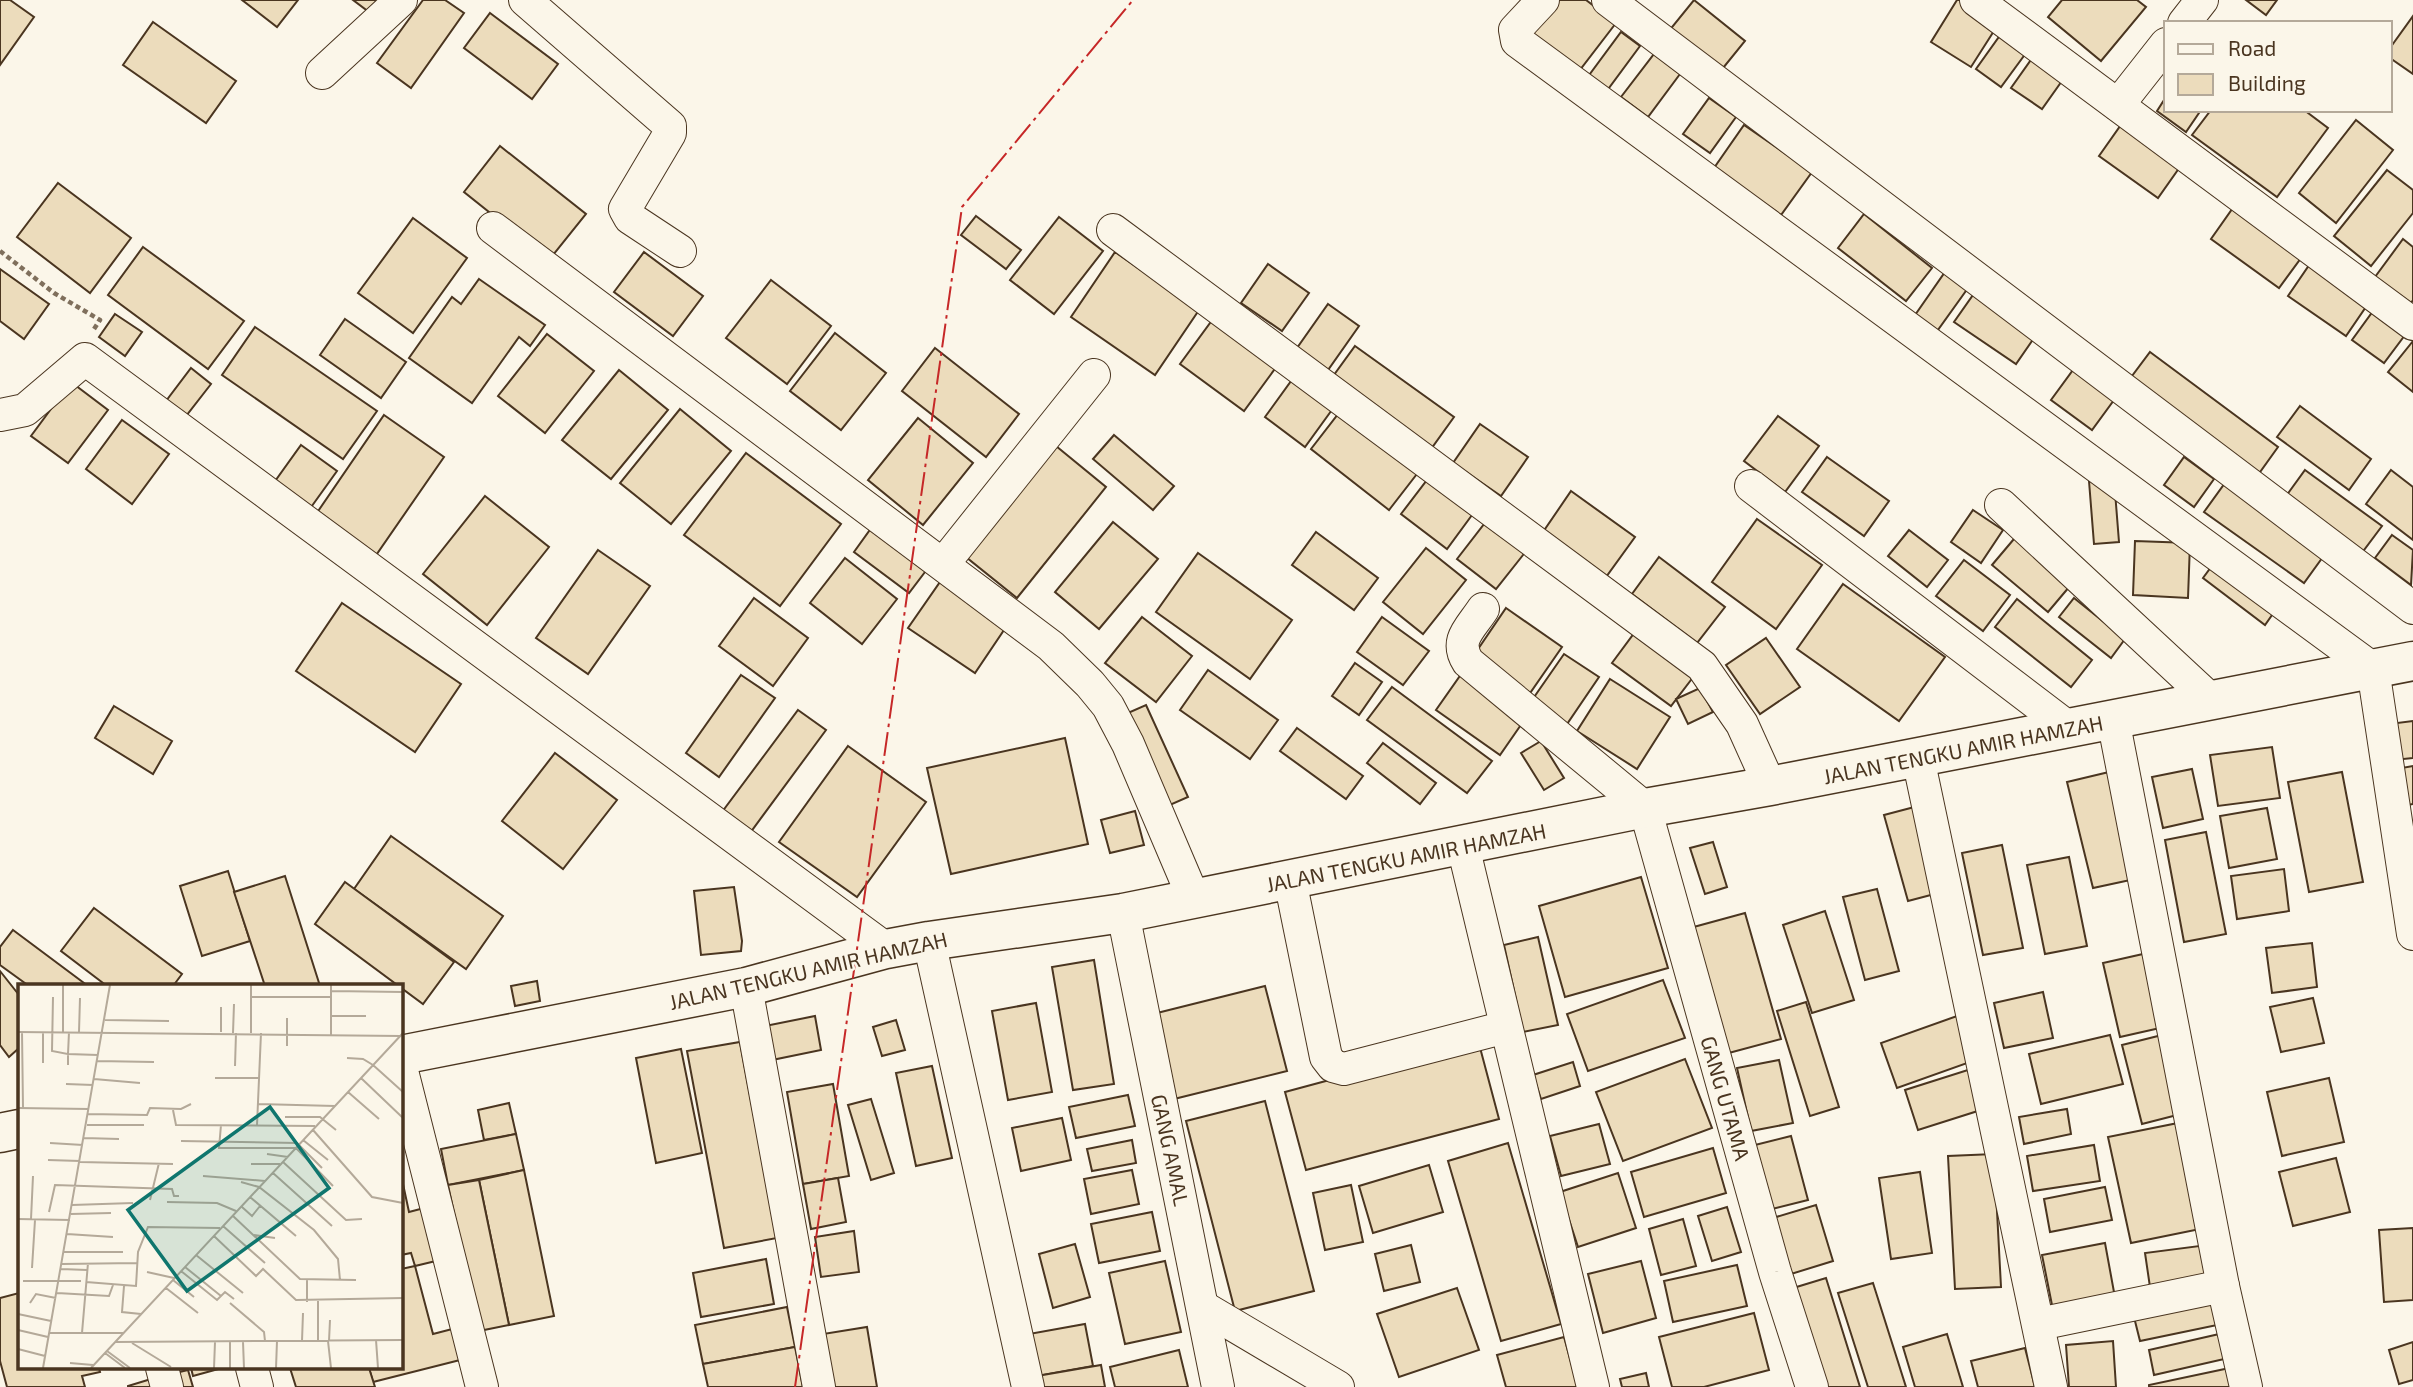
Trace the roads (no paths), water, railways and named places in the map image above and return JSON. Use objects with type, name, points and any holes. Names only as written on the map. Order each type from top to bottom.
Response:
[{"type":"main road","name":"JALAN TENGKU AMIR HAMZAH","points":[[402,1055],[746,987],[929,940],[1123,913],[1645,808],[1918,758],[2413,661]]},
{"type":"main road","points":[[0,1133],[18,1129]]},
{"type":"street","points":[[322,73],[401,0]]},
{"type":"street","points":[[525,0],[670,126],[670,133],[625,209],[630,218],[680,251]]},
{"type":"street","points":[[1543,0],[1515,30],[1517,41],[2373,668],[2413,934]]},
{"type":"street","points":[[1608,0],[2413,608]]},
{"type":"street","points":[[1976,0],[2413,324]]},
{"type":"street","points":[[2185,21],[2202,0]]},
{"type":"street","points":[[2118,105],[2164,47]]},
{"type":"street","points":[[492,228],[1051,646],[1090,684],[1108,706],[1128,744],[1195,899]]},
{"type":"street","points":[[1114,230],[1702,666],[1742,723],[1770,786]]},
{"type":"street","points":[[0,415],[25,410],[85,359],[886,949]]},
{"type":"street","points":[[944,564],[1094,375]]},
{"type":"street","points":[[1751,486],[2070,728]]},
{"type":"street","points":[[2001,505],[2211,700]]},
{"type":"street","points":[[1483,609],[1462,641],[1461,652],[1468,662],[1645,808]]},
{"type":"street","points":[[2113,719],[2223,1286],[2246,1387]]},
{"type":"street","points":[[1918,758],[2051,1387]]},
{"type":"street","name":"GANG UTAMA","points":[[1645,808],[1775,1272],[1812,1387]]},
{"type":"street","points":[[1463,846],[1593,1387]]},
{"type":"street","points":[[1290,880],[1326,1057],[1333,1066],[1344,1069],[1506,1027]]},
{"type":"street","name":"GANG AMAL","points":[[1123,913],[1218,1387]]},
{"type":"street","points":[[929,940],[1028,1387]]},
{"type":"street","points":[[746,987],[819,1387]]},
{"type":"street","points":[[402,1071],[482,1387]]},
{"type":"street","points":[[2039,1324],[2223,1286]]},
{"type":"street","points":[[1203,1307],[1338,1387]]},
{"type":"street","points":[[163,1370],[167,1387]]},
{"type":"street","points":[[252,1370],[257,1387]]}]
